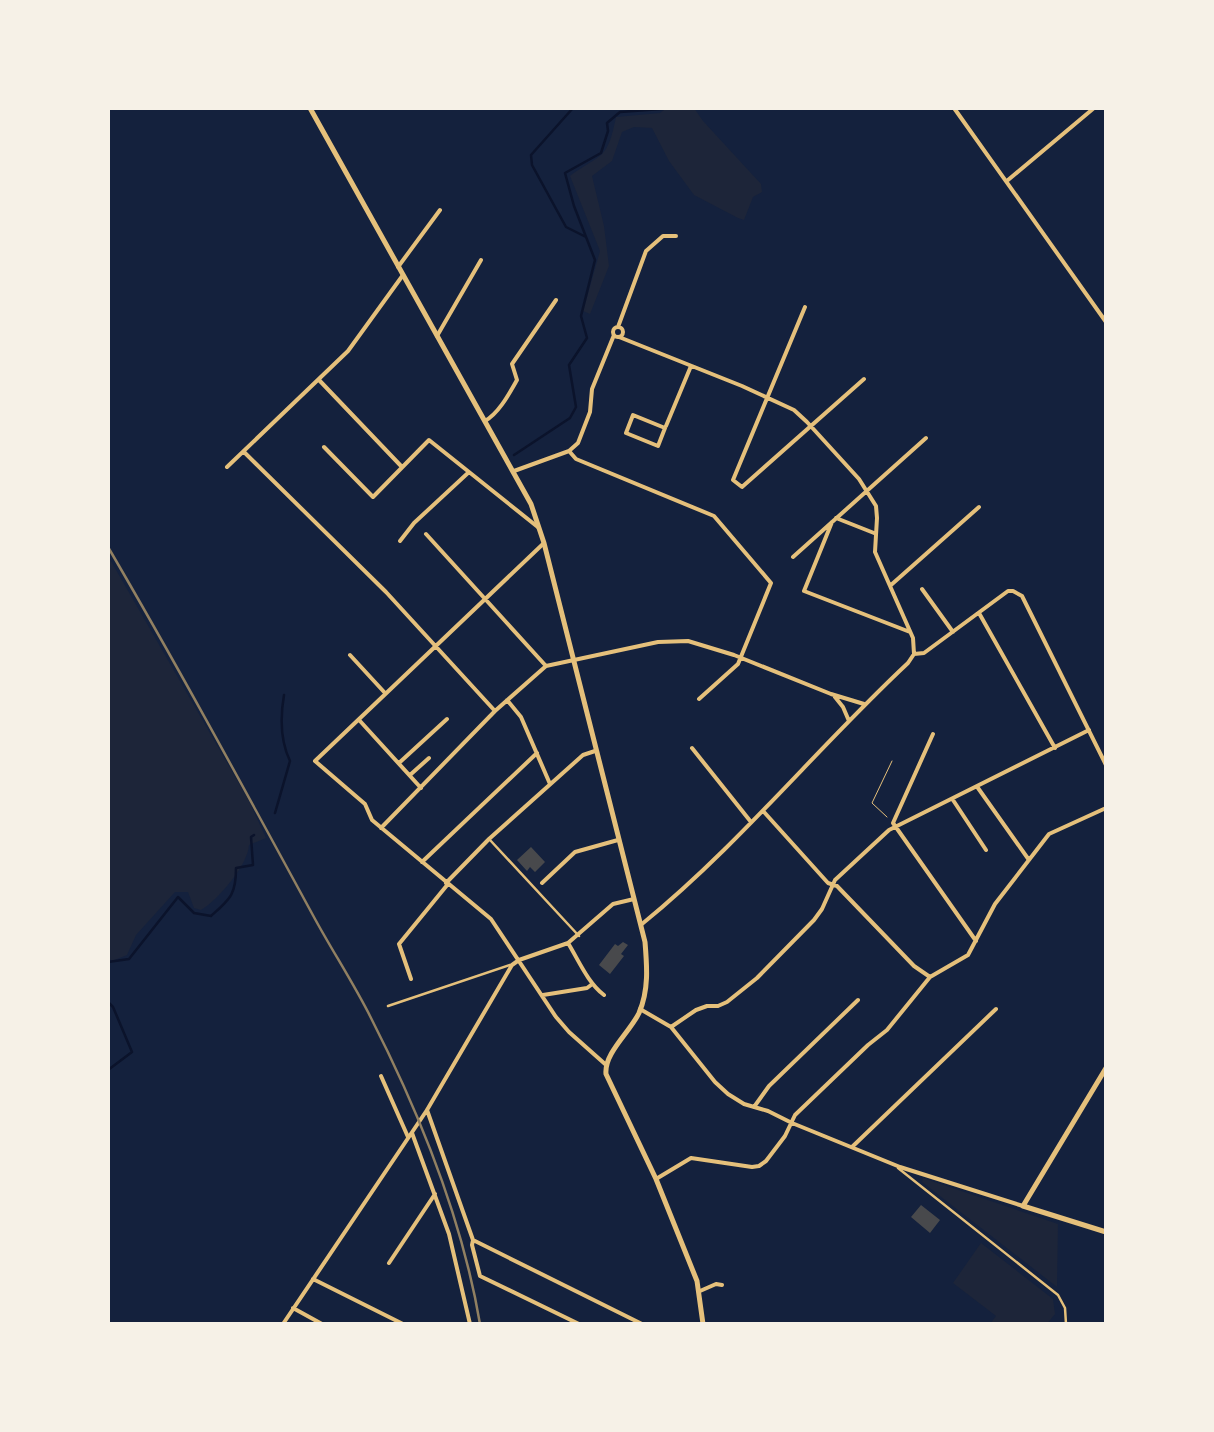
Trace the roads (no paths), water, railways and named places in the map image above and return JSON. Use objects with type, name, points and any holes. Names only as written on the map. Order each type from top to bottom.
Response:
[{"type":"main road","points":[[310,108],[532,504],[642,924],[647,974],[640,1009],[605,1064],[606,1074],[656,1179],[700,1291],[703,1324]]},
{"type":"main road","points":[[1106,1069],[1023,1206],[1106,1232]]},
{"type":"street","points":[[954,108],[1106,322]]},
{"type":"street","points":[[1008,180],[1094,108]]},
{"type":"street","points":[[398,267],[440,210]]},
{"type":"street","points":[[514,471],[569,452],[578,443],[590,412],[592,389],[619,335],[618,327],[646,251],[663,236],[676,236]]},
{"type":"street","points":[[437,336],[481,260]]},
{"type":"street","points":[[227,467],[354,344],[403,275]]},
{"type":"street","points":[[485,420],[492,417],[509,394],[517,380],[512,364],[556,300]]},
{"type":"street","points":[[805,307],[733,480],[742,488],[864,379]]},
{"type":"street","points":[[619,335],[794,410],[811,426],[867,490],[877,511],[875,552],[915,647],[908,663],[763,811],[642,924]]},
{"type":"street","points":[[665,428],[633,415],[626,433],[658,446],[691,366]]},
{"type":"street","points":[[318,380],[402,467]]},
{"type":"street","points":[[793,556],[926,438]]},
{"type":"street","points":[[324,447],[373,497],[429,440],[539,528]]},
{"type":"street","points":[[244,452],[386,592],[495,711]]},
{"type":"street","points":[[569,452],[576,459],[714,516],[772,582],[742,658],[699,699]]},
{"type":"street","points":[[400,541],[469,472]]},
{"type":"street","points":[[890,585],[978,507]]},
{"type":"street","points":[[834,520],[876,534]]},
{"type":"street","points":[[834,520],[804,591],[910,632]]},
{"type":"street","points":[[426,534],[546,666]]},
{"type":"street","points":[[544,543],[315,761],[365,804],[372,820],[490,919],[569,1032],[605,1064]]},
{"type":"street","points":[[922,588],[953,632]]},
{"type":"street","points":[[914,654],[924,653],[1006,592],[1014,591],[1022,596],[1106,765]]},
{"type":"street","points":[[979,612],[1055,748]]},
{"type":"street","points":[[381,828],[495,711],[546,666],[670,640],[742,658],[864,704]]},
{"type":"street","points":[[350,656],[386,694]]},
{"type":"street","points":[[831,694],[849,721]]},
{"type":"street","points":[[507,700],[522,717],[550,784]]},
{"type":"street","points":[[358,719],[421,788]]},
{"type":"street","points":[[399,763],[447,719]]},
{"type":"street","points":[[671,1027],[701,1007],[723,1004],[757,978],[814,920],[833,884],[894,825],[978,788],[1089,730]]},
{"type":"street","points":[[894,825],[933,734]]},
{"type":"street","points":[[692,748],[751,822]]},
{"type":"street","points":[[411,979],[398,944],[489,839],[583,755],[596,750]]},
{"type":"street","points":[[422,862],[537,753]]},
{"type":"street","points":[[410,775],[429,758]]},
{"type":"street","points":[[978,788],[1029,860]]},
{"type":"street","points":[[952,800],[986,850]]},
{"type":"street","points":[[656,1179],[691,1158],[759,1166],[779,1145],[796,1115],[887,1030],[930,976],[968,955],[995,904],[1049,834],[1106,808]]},
{"type":"street","points":[[763,811],[914,966],[930,976]]},
{"type":"street","points":[[894,825],[976,941]]},
{"type":"street","points":[[489,839],[579,936]]},
{"type":"street","points":[[536,889],[575,852],[618,840]]},
{"type":"street","points":[[388,1006],[568,943],[613,904],[634,899]]},
{"type":"street","points":[[568,943],[591,985],[604,996]]},
{"type":"street","points":[[282,1324],[427,1110],[512,965]]},
{"type":"street","points":[[543,995],[591,985]]},
{"type":"street","points":[[754,1107],[769,1086],[858,1000]]},
{"type":"street","points":[[640,1009],[671,1027],[728,1094],[744,1104],[893,1164],[1023,1206]]},
{"type":"street","points":[[852,1147],[996,1009]]},
{"type":"street","points":[[381,1076],[435,1194],[456,1257],[470,1324]]},
{"type":"street","points":[[427,1110],[474,1240],[480,1276],[579,1324]]},
{"type":"street","points":[[893,1164],[1058,1295],[1065,1308],[1066,1324]]},
{"type":"street","points":[[389,1263],[435,1194]]},
{"type":"street","points":[[474,1240],[642,1324]]},
{"type":"street","points":[[313,1279],[403,1324]]},
{"type":"street","points":[[700,1291],[716,1284],[722,1286]]},
{"type":"street","points":[[293,1308],[322,1324]]},
{"type":"waterway","points":[[573,108],[531,155],[532,165],[566,227],[586,237]]},
{"type":"waterway","points":[[514,455],[570,418],[576,407],[569,365],[587,338],[581,316],[595,260],[565,173],[601,153],[607,123],[620,112],[675,108]]},
{"type":"waterway","points":[[275,813],[290,761],[282,729],[284,695]]},
{"type":"waterway","points":[[108,962],[129,959],[178,897],[194,913],[211,916],[231,896],[236,868],[253,865],[254,835]]},
{"type":"waterway","points":[[108,1002],[132,1052],[108,1070]]},
{"type":"railway","points":[[108,547],[389,1054],[451,1205],[480,1324]]}]
